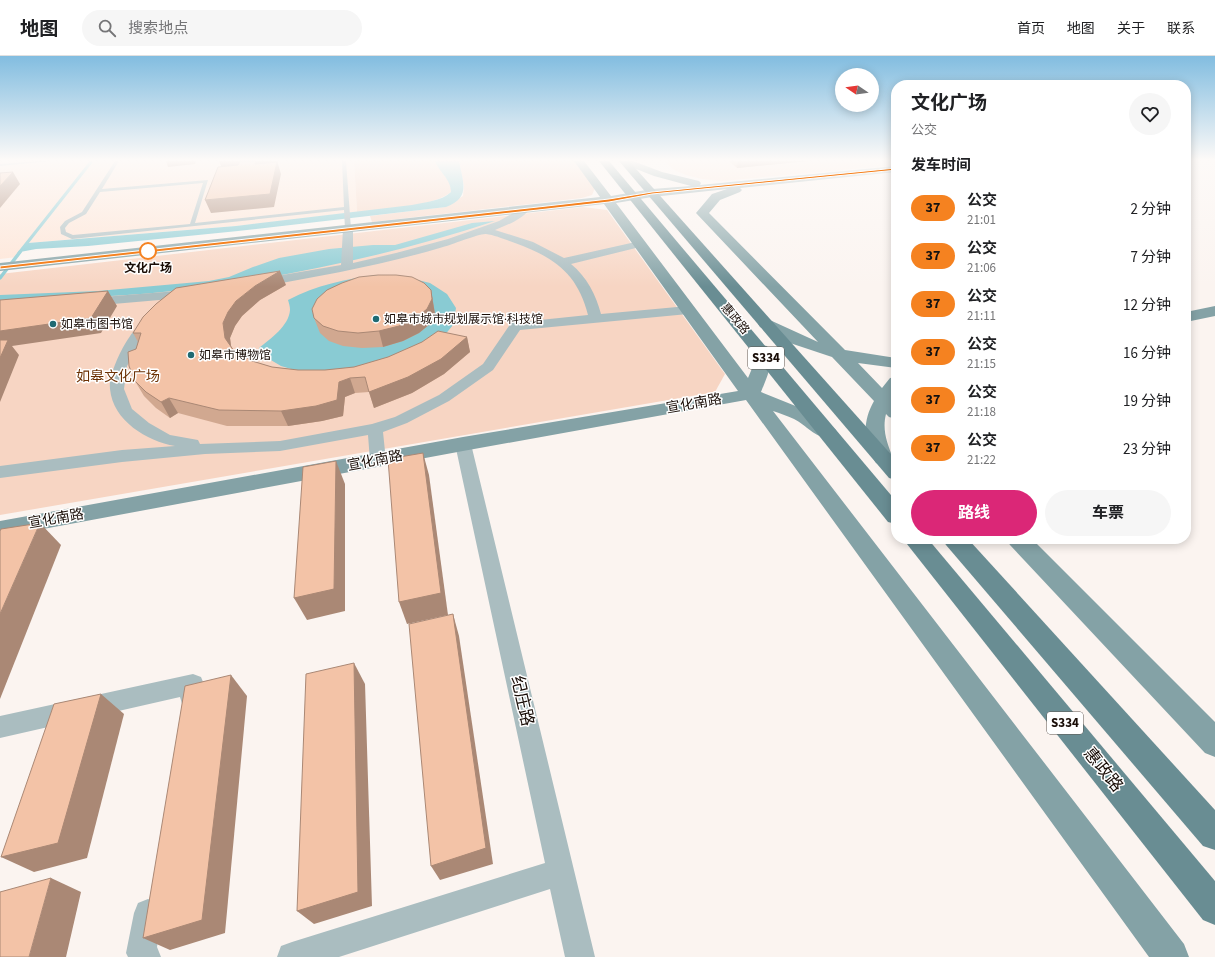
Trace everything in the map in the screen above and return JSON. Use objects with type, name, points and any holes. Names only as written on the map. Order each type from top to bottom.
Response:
[{"type":"main road","name":"惠政路","points":[[638,203],[891,510]]},
{"type":"main road","name":"惠政路","points":[[661,203],[891,467]]},
{"type":"main road","name":"惠政路","points":[[919,544],[1215,908]]},
{"type":"main road","name":"S334","points":[[958,544],[1215,834]]},
{"type":"street","points":[[0,267],[347,225],[524,210],[583,203]]},
{"type":"street","points":[[611,203],[688,310],[1171,957]]},
{"type":"street","points":[[687,235],[696,211],[703,203]]},
{"type":"street","points":[[711,203],[702,213],[890,406],[876,416],[875,433],[883,458]]},
{"type":"street","points":[[247,285],[346,266],[462,238],[514,219],[524,210]]},
{"type":"street","points":[[346,266],[347,225]]},
{"type":"street","points":[[484,230],[548,252],[564,262],[576,274],[588,294],[595,318]]},
{"type":"street","points":[[564,262],[640,244]]},
{"type":"street","points":[[79,302],[202,292]]},
{"type":"street","points":[[184,294],[161,312],[136,337],[120,366],[117,389],[125,411],[143,427],[166,439],[220,449]]},
{"type":"street","points":[[0,472],[122,456],[280,446],[375,429],[402,420],[444,398],[488,367],[516,326],[688,310]]},
{"type":"street","points":[[1191,315],[1215,311]]},
{"type":"street","points":[[766,324],[786,335],[840,354],[876,362],[891,363]]},
{"type":"street","points":[[751,394],[762,366],[760,350]]},
{"type":"street","points":[[751,394],[801,415],[829,434]]},
{"type":"street","name":"宣化南路","points":[[0,529],[378,461],[463,444],[751,394]]},
{"type":"street","points":[[375,429],[378,461]]},
{"type":"street","name":"纪庄路","points":[[463,444],[580,957]]},
{"type":"street","points":[[1023,544],[1215,743]]},
{"type":"street","points":[[0,727],[194,684],[186,723]]},
{"type":"street","points":[[292,957],[561,872]]},
{"type":"street","points":[[146,957],[141,953],[153,891]]},
{"type":"lane","points":[[90,203],[84,213],[66,222],[62,228],[63,233],[72,237],[346,210]]},
{"type":"lane","points":[[192,224],[199,203]]},
{"type":"lane","points":[[346,203],[347,225]]},
{"type":"shaded area","points":[[0,203],[356,203],[357,212],[236,226],[28,243],[17,257],[0,259]]},
{"type":"green space","points":[[356,203],[425,203],[393,208],[357,212]]},
{"type":"green space","points":[[451,203],[538,203],[372,222],[370,216],[445,207]]},
{"type":"green space","name":"如皋文化广场","points":[[583,207],[607,210],[725,374],[715,392],[0,515],[0,274]]},
{"type":"water","points":[[422,203],[454,203],[446,207],[238,231],[88,246],[36,249],[20,252],[28,243],[236,226]]},
{"type":"water","points":[[495,221],[385,253],[273,277],[172,291],[98,297],[0,301],[0,295],[98,291],[209,281],[229,277],[279,258],[329,249],[373,245],[395,245],[472,223]]},
{"type":"water","points":[[377,275],[406,277],[430,283],[447,294],[456,308],[453,325],[439,342],[414,358],[308,374],[281,366],[264,356],[259,348],[283,327],[289,316],[290,310],[288,300],[310,290],[331,283]]},
{"type":"building","name":"如皋市博物馆","points":[[280,271],[255,286],[236,301],[228,312],[223,323],[225,338],[234,351],[252,361],[272,367],[298,370],[325,370],[354,367],[388,357],[422,342],[438,331],[467,337],[441,359],[408,377],[369,392],[365,377],[350,378],[339,382],[337,400],[316,406],[281,411],[219,410],[169,398],[161,402],[146,392],[135,381],[129,366],[128,352],[136,349],[141,333],[133,333],[143,317],[176,288]]},
{"type":"building","name":"如皋市城市规划展示馆·科技馆","points":[[378,275],[412,277],[424,283],[431,290],[432,299],[427,309],[416,318],[399,326],[379,331],[358,333],[338,331],[323,326],[314,318],[312,309],[317,299],[327,290],[359,277]]},
{"type":"building","points":[[108,291],[91,318],[0,331],[0,300]]},
{"type":"building","points":[[0,340],[8,340],[0,358]]},
{"type":"building","points":[[423,453],[441,593],[399,602],[388,459]]},
{"type":"building","points":[[336,461],[334,589],[294,598],[303,467]]},
{"type":"building","points":[[40,523],[0,614],[0,531],[1,529]]},
{"type":"building","points":[[453,614],[486,848],[431,866],[409,624]]},
{"type":"building","points":[[354,663],[358,892],[297,911],[306,674]]},
{"type":"building","points":[[231,675],[202,920],[143,938],[185,686]]},
{"type":"building","points":[[101,694],[58,843],[1,857],[54,704]]},
{"type":"building","points":[[51,878],[29,957],[0,957],[0,892]]},
{"type":"waterway","points":[[19,253],[59,203]]},
{"type":"waterway","points":[[0,278],[20,252]]},
{"type":"bus line","name":"37","points":[[0,267],[348,230],[582,203]]},
{"type":"place","name":"文化广场","points":[[148,251]]},
{"type":"place","name":"如皋市城市规划展示馆·科技馆","points":[[376,319]]},
{"type":"place","name":"如皋市图书馆","points":[[53,324]]},
{"type":"place","name":"如皋市博物馆","points":[[191,355]]}]
